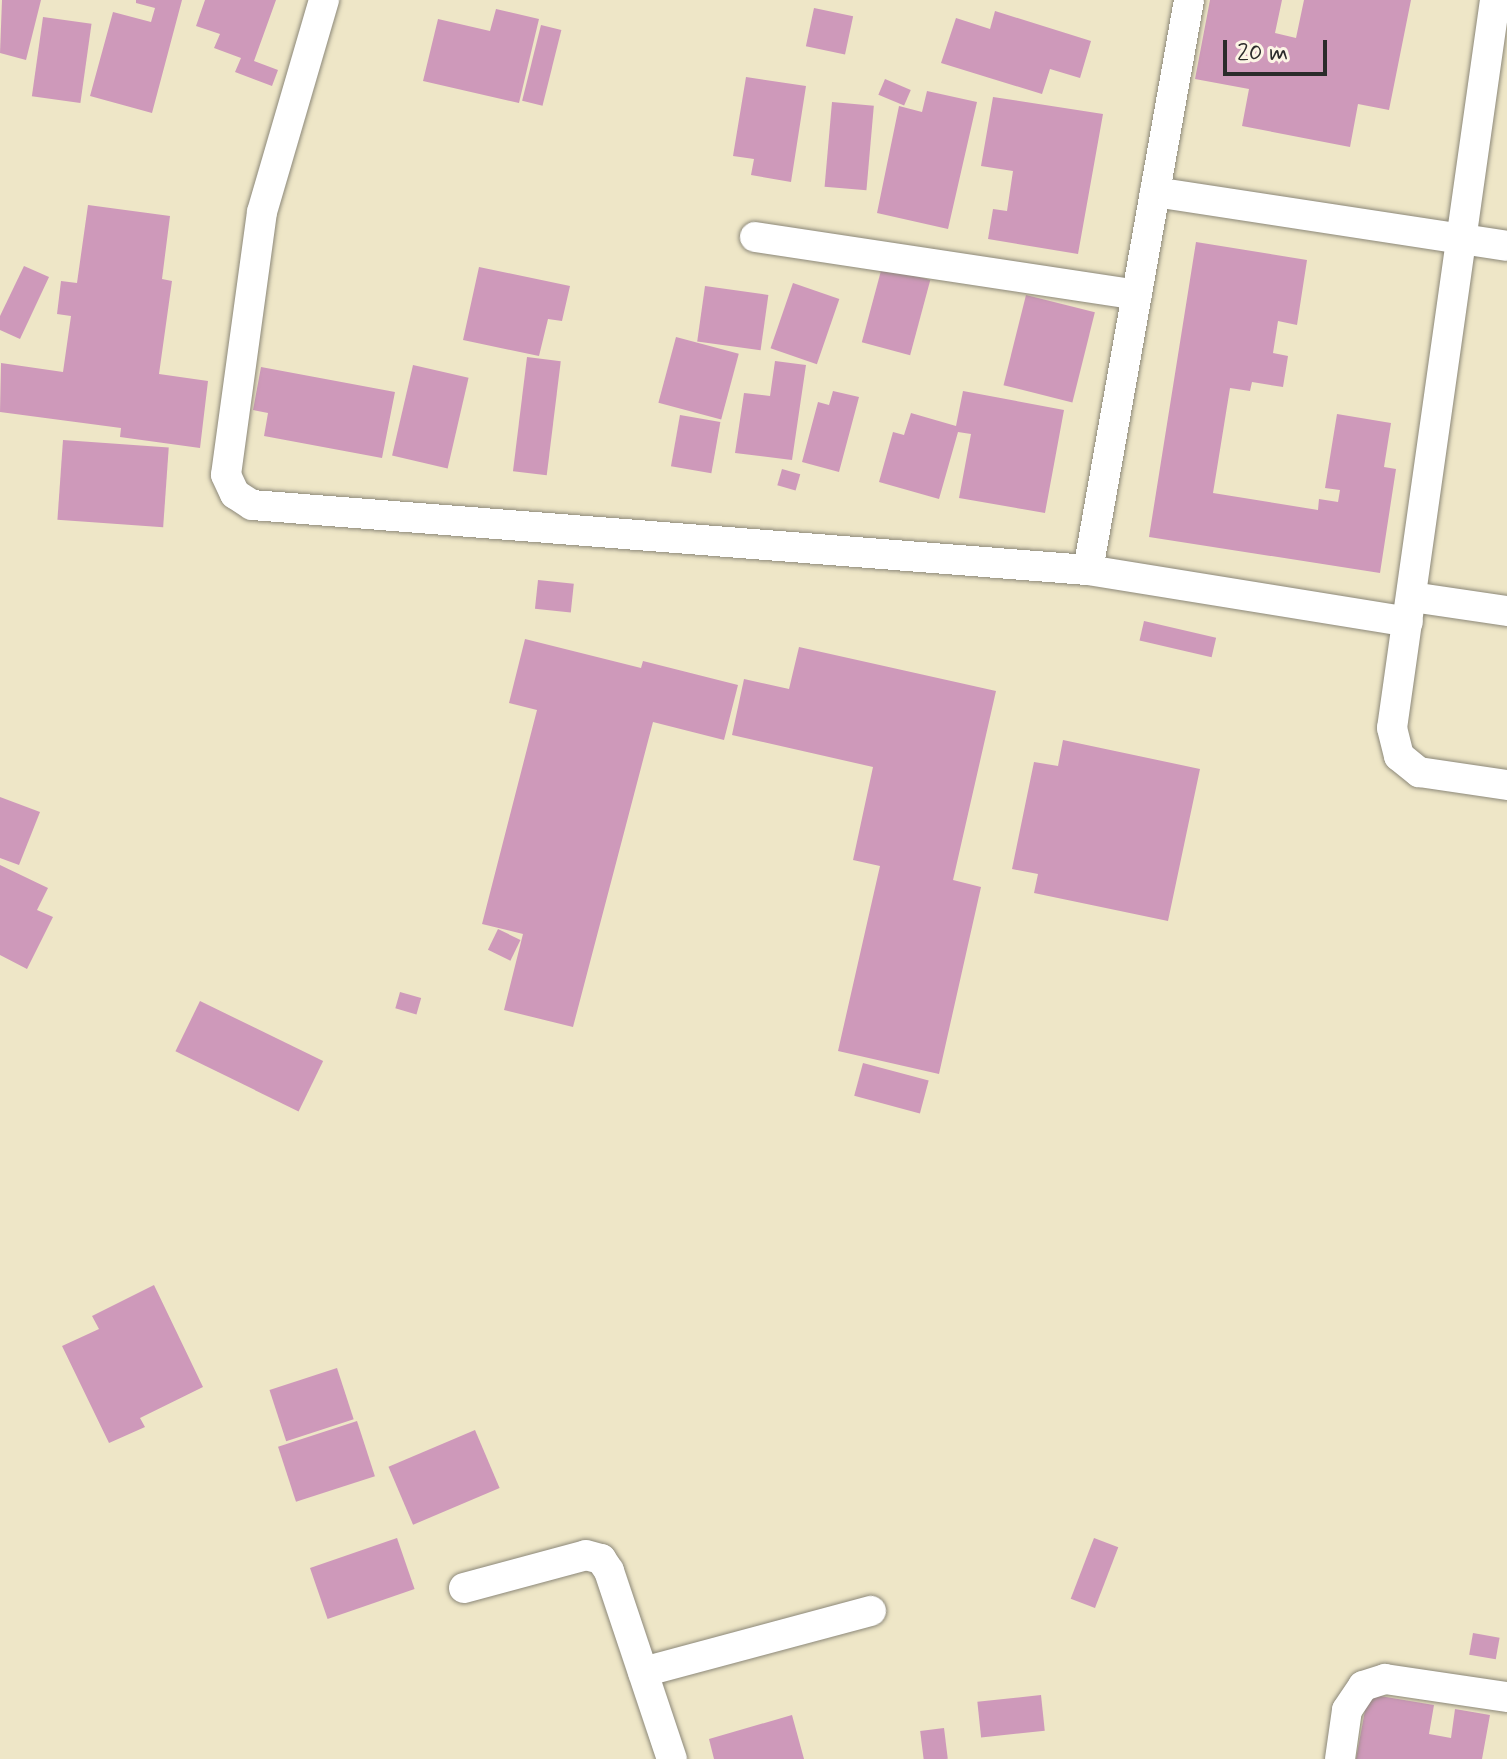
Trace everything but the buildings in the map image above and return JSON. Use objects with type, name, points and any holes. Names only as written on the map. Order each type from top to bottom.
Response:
[{"type":"street","points":[[324,0],[262,212],[226,475],[235,494],[252,505],[1088,570],[1410,610],[1507,611]]},
{"type":"street","points":[[1088,570],[1189,0]]},
{"type":"street","points":[[1495,0],[1496,72],[1462,240],[1392,728],[1399,756],[1419,772],[1507,785]]},
{"type":"street","points":[[1155,192],[1507,246]]},
{"type":"street","points":[[755,237],[1137,295]]},
{"type":"street","points":[[464,1588],[586,1555],[601,1559],[609,1571],[672,1759]]},
{"type":"street","points":[[643,1672],[871,1611]]},
{"type":"street","points":[[1340,1759],[1347,1710],[1363,1686],[1385,1679],[1507,1697]]}]
